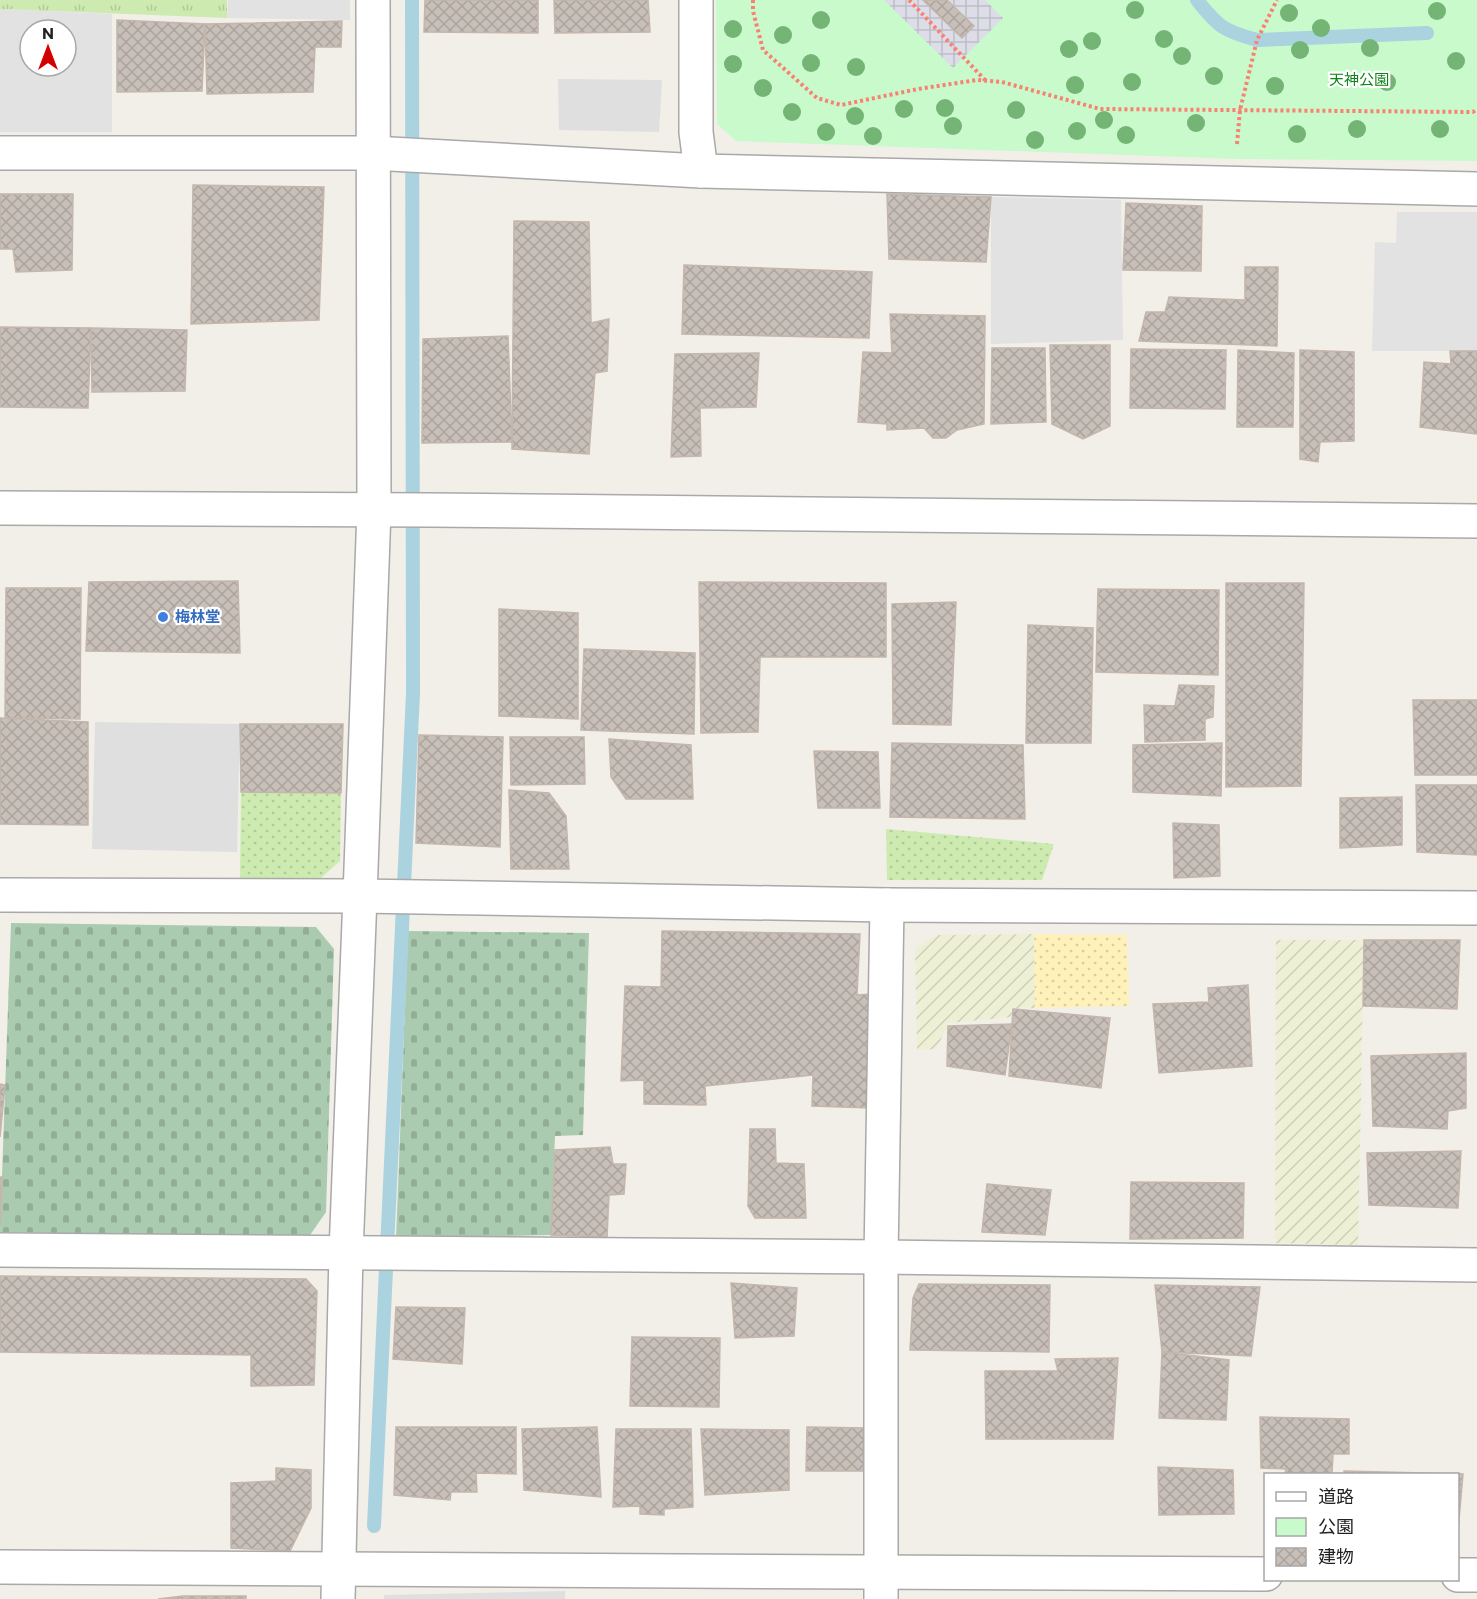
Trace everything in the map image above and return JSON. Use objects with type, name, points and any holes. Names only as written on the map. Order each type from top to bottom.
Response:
[{"type":"street","points":[[339,1585],[346,1253],[374,510],[373,0]]},
{"type":"street","points":[[696,0],[696,132],[701,171]]},
{"type":"street","points":[[0,153],[372,153],[701,171],[1477,189]]},
{"type":"street","points":[[0,508],[1477,521]]},
{"type":"street","points":[[0,894],[360,896],[887,905],[1477,908]]},
{"type":"street","points":[[881,1585],[881,1257],[887,905]]},
{"type":"street","points":[[0,1250],[881,1257],[1477,1265]]},
{"type":"street","points":[[0,1566],[339,1585],[881,1585],[1264,1574]]},
{"type":"street","points":[[1459,1575],[1477,1575]]},
{"type":"path","points":[[753,0],[753,11],[763,50],[817,98],[841,105],[918,89],[985,80],[1002,82],[1100,109],[1473,112],[1477,109]]},
{"type":"path","points":[[909,0],[985,80]]},
{"type":"path","points":[[1234,183],[1240,110],[1257,40],[1277,0]]},
{"type":"shaded area","points":[[228,0],[350,0],[350,20],[227,18]]},
{"type":"shaded area","points":[[884,0],[923,0],[962,38],[974,26],[947,0],[985,0],[1003,18],[953,68]]},
{"type":"shaded area","points":[[0,9],[112,14],[112,132],[0,132]]},
{"type":"shaded area","points":[[558,79],[662,80],[659,132],[559,130]]},
{"type":"shaded area","points":[[991,197],[1121,200],[1123,340],[991,344]]},
{"type":"shaded area","points":[[1397,212],[1477,212],[1477,351],[1372,351],[1375,242],[1396,243]]},
{"type":"shaded area","points":[[95,722],[240,724],[237,852],[92,849]]},
{"type":"shaded area","points":[[565,1591],[565,1599],[384,1599],[384,1595]]},
{"type":"green space","points":[[0,0],[227,0],[227,18],[0,9]]},
{"type":"green space","name":"天神公園","points":[[716,0],[1477,0],[1477,161],[1236,159],[736,141],[717,124]]},
{"type":"green space","points":[[241,792],[341,793],[340,861],[320,879],[240,878]]},
{"type":"green space","points":[[886,829],[1054,844],[1042,880],[887,880]]},
{"type":"green space","points":[[11,923],[316,927],[334,949],[326,1212],[308,1238],[0,1232]]},
{"type":"green space","points":[[408,931],[589,933],[583,1135],[555,1136],[551,1235],[396,1239]]},
{"type":"green space","points":[[1034,934],[1035,1008],[1013,1009],[1013,1017],[949,1023],[936,1049],[917,1050],[915,948],[937,935]]},
{"type":"green space","points":[[1276,940],[1364,940],[1358,1245],[1275,1243]]},
{"type":"sand","points":[[1034,934],[1127,935],[1129,1006],[1035,1008]]},
{"type":"building","points":[[425,0],[538,0],[538,33],[424,32]]},
{"type":"building","points":[[554,0],[648,0],[650,32],[555,33]]},
{"type":"building","points":[[923,0],[947,0],[974,26],[962,38]]},
{"type":"building","points":[[117,20],[205,24],[202,91],[117,92]]},
{"type":"building","points":[[342,21],[341,47],[315,47],[313,92],[207,94],[205,24]]},
{"type":"building","points":[[193,185],[324,187],[319,320],[191,324]]},
{"type":"building","points":[[0,194],[73,194],[72,270],[16,272],[13,249],[0,249]]},
{"type":"building","points":[[887,194],[991,197],[986,262],[889,259]]},
{"type":"building","points":[[1126,203],[1202,206],[1201,271],[1123,270]]},
{"type":"building","points":[[514,221],[589,222],[591,323],[609,319],[607,371],[595,373],[589,454],[512,449]]},
{"type":"building","points":[[684,265],[872,272],[869,338],[682,334]]},
{"type":"building","points":[[1245,267],[1278,267],[1277,346],[1139,341],[1146,312],[1165,312],[1169,297],[1245,300]]},
{"type":"building","points":[[890,314],[985,316],[984,424],[957,430],[946,438],[933,438],[924,428],[887,430],[887,424],[858,422],[863,352],[892,353]]},
{"type":"building","points":[[0,327],[91,328],[88,408],[0,407]]},
{"type":"building","points":[[91,328],[187,330],[185,391],[92,392]]},
{"type":"building","points":[[508,336],[512,442],[422,443],[423,339]]},
{"type":"building","points":[[1050,345],[1110,345],[1110,426],[1083,439],[1052,424]]},
{"type":"building","points":[[992,348],[1045,348],[1046,422],[991,424]]},
{"type":"building","points":[[1131,349],[1226,350],[1225,409],[1130,408]]},
{"type":"building","points":[[1238,350],[1294,353],[1293,427],[1237,427]]},
{"type":"building","points":[[1300,350],[1354,352],[1354,441],[1320,442],[1318,462],[1300,459]]},
{"type":"building","points":[[1450,351],[1477,351],[1477,434],[1420,427],[1424,362],[1451,364]]},
{"type":"building","points":[[759,353],[756,407],[700,408],[701,456],[671,457],[675,354]]},
{"type":"building","name":"梅林堂","points":[[238,581],[240,653],[86,651],[89,582]]},
{"type":"building","points":[[699,582],[886,583],[886,657],[760,657],[758,732],[701,733]]},
{"type":"building","points":[[1226,583],[1304,583],[1301,786],[1226,787]]},
{"type":"building","points":[[6,588],[81,588],[80,719],[5,718]]},
{"type":"building","points":[[1098,589],[1219,590],[1218,675],[1096,672]]},
{"type":"building","points":[[956,602],[951,725],[893,724],[892,604]]},
{"type":"building","points":[[499,609],[578,613],[578,719],[499,716]]},
{"type":"building","points":[[1028,625],[1093,628],[1091,743],[1026,743]]},
{"type":"building","points":[[584,649],[695,653],[694,734],[581,730]]},
{"type":"building","points":[[1179,685],[1214,686],[1213,717],[1205,719],[1205,740],[1145,742],[1144,705],[1175,706]]},
{"type":"building","points":[[1413,700],[1477,700],[1477,775],[1415,775]]},
{"type":"building","points":[[0,718],[88,722],[88,825],[0,824]]},
{"type":"building","points":[[240,724],[343,724],[341,793],[241,792]]},
{"type":"building","points":[[419,735],[503,737],[500,847],[416,843]]},
{"type":"building","points":[[510,737],[584,737],[585,784],[511,785]]},
{"type":"building","points":[[609,739],[691,745],[693,799],[626,799],[611,777]]},
{"type":"building","points":[[892,743],[1023,745],[1025,819],[890,817]]},
{"type":"building","points":[[1222,743],[1221,796],[1133,792],[1133,745]]},
{"type":"building","points":[[814,751],[878,752],[880,808],[818,808]]},
{"type":"building","points":[[1416,785],[1477,785],[1477,855],[1417,852]]},
{"type":"building","points":[[509,790],[549,793],[566,816],[569,869],[511,869]]},
{"type":"building","points":[[1402,797],[1402,845],[1340,848],[1340,798]]},
{"type":"building","points":[[1173,823],[1219,825],[1220,876],[1174,878]]},
{"type":"building","points":[[662,931],[860,934],[857,995],[872,994],[871,1108],[812,1106],[813,1075],[705,1086],[706,1105],[644,1104],[644,1080],[621,1081],[625,986],[661,987]]},
{"type":"building","points":[[1364,940],[1460,940],[1457,1009],[1363,1006]]},
{"type":"building","points":[[1248,985],[1252,1066],[1159,1073],[1153,1004],[1209,1002],[1208,988]]},
{"type":"building","points":[[1013,1009],[1110,1018],[1101,1088],[1009,1076]]},
{"type":"building","points":[[1012,1024],[1005,1075],[947,1066],[948,1026]]},
{"type":"building","points":[[1466,1053],[1466,1108],[1448,1111],[1447,1129],[1373,1126],[1371,1056]]},
{"type":"building","points":[[0,1084],[5,1085],[0,1137]]},
{"type":"building","points":[[750,1129],[775,1129],[776,1163],[804,1164],[806,1218],[755,1218],[748,1206]]},
{"type":"building","points":[[610,1147],[613,1164],[626,1164],[624,1194],[609,1195],[607,1237],[551,1235],[555,1150]]},
{"type":"building","points":[[1461,1151],[1458,1208],[1369,1205],[1367,1153]]},
{"type":"building","points":[[0,1177],[2,1177],[0,1227]]},
{"type":"building","points":[[1131,1182],[1244,1183],[1243,1238],[1130,1239]]},
{"type":"building","points":[[987,1184],[1051,1190],[1045,1235],[982,1232]]},
{"type":"building","points":[[0,1276],[306,1279],[317,1291],[314,1385],[251,1386],[251,1355],[0,1352]]},
{"type":"building","points":[[731,1283],[797,1288],[794,1336],[735,1338]]},
{"type":"building","points":[[919,1284],[1050,1285],[1049,1352],[910,1350],[913,1298]]},
{"type":"building","points":[[1155,1285],[1260,1287],[1251,1356],[1162,1352]]},
{"type":"building","points":[[396,1307],[465,1308],[462,1364],[393,1359]]},
{"type":"building","points":[[632,1337],[720,1338],[719,1407],[630,1406]]},
{"type":"building","points":[[1162,1352],[1229,1360],[1226,1420],[1159,1418]]},
{"type":"building","points":[[1118,1358],[1113,1439],[986,1439],[985,1371],[1058,1371],[1055,1359]]},
{"type":"building","points":[[1260,1417],[1349,1419],[1349,1454],[1333,1454],[1332,1473],[1285,1473],[1286,1469],[1261,1468]]},
{"type":"building","points":[[396,1427],[516,1427],[516,1474],[476,1473],[477,1492],[451,1492],[450,1500],[394,1495]]},
{"type":"building","points":[[597,1427],[601,1497],[524,1490],[522,1429]]},
{"type":"building","points":[[807,1427],[867,1428],[865,1471],[806,1471]]},
{"type":"building","points":[[616,1429],[691,1429],[693,1507],[664,1509],[664,1515],[640,1514],[640,1506],[613,1507]]},
{"type":"building","points":[[701,1429],[789,1430],[789,1490],[705,1495]]},
{"type":"building","points":[[1158,1467],[1233,1470],[1234,1514],[1159,1515]]},
{"type":"building","points":[[276,1468],[311,1470],[311,1508],[290,1551],[231,1548],[231,1483],[276,1481]]},
{"type":"building","points":[[1344,1471],[1423,1473],[1344,1473]]},
{"type":"building","points":[[1459,1474],[1463,1474],[1459,1520]]},
{"type":"building","points":[[183,1596],[246,1596],[246,1599],[158,1599]]},
{"type":"waterway","points":[[374,1526],[413,693],[412,0]]},
{"type":"waterway","points":[[1197,0],[1222,27],[1257,40],[1427,33]]},
{"type":"place","name":"梅林堂","points":[[163,617]]}]
